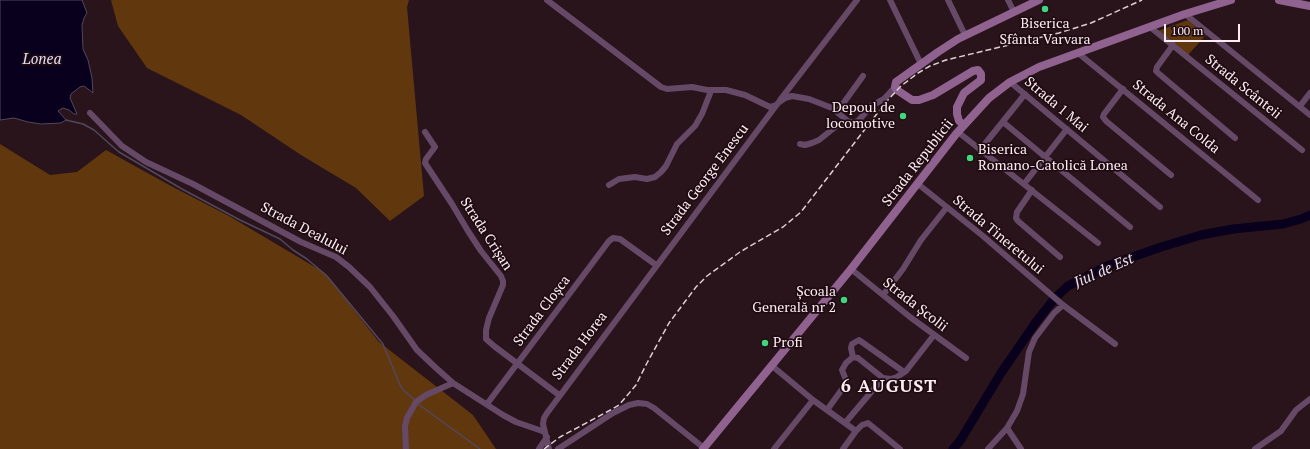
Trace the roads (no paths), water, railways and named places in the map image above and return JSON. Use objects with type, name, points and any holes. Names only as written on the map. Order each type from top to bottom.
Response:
[{"type":"main road","points":[[961,129],[957,114],[957,107],[964,93],[981,80],[982,76],[978,70],[973,71],[934,95],[919,100],[912,100],[897,90],[895,84],[921,64],[965,35],[1039,0]]},
{"type":"main road","name":"Strada Republicii","points":[[703,449],[982,104],[1010,82],[1039,67],[1185,14],[1231,0]]},
{"type":"main road","points":[[1279,0],[1310,6]]},
{"type":"street","points":[[547,0],[661,87],[667,89],[692,87],[711,91],[731,91],[745,95],[770,107],[776,106],[785,98],[798,96],[821,103],[837,112],[849,122]]},
{"type":"street","name":"Strada George Enescu","points":[[656,265],[857,0]]},
{"type":"street","points":[[890,0],[921,64]]},
{"type":"street","points":[[948,0],[965,35]]},
{"type":"street","points":[[1008,0],[1014,12]]},
{"type":"street","points":[[1185,14],[1310,115]]},
{"type":"street","name":"Strada Scânteii","points":[[1150,27],[1302,150]]},
{"type":"street","points":[[1173,45],[1157,67],[1156,71],[1235,138]]},
{"type":"street","name":"Strada Ana Colda","points":[[1078,52],[1258,200]]},
{"type":"street","points":[[837,112],[863,76]]},
{"type":"street","name":"Strada 1 Mai","points":[[1010,82],[1160,207]]},
{"type":"street","points":[[800,144],[812,143],[819,140],[839,124],[857,122],[871,106],[884,99],[896,87]]},
{"type":"street","points":[[1123,89],[1103,117],[1108,124],[1171,175]]},
{"type":"street","points":[[609,184],[626,177],[635,176],[647,179],[655,177],[661,172],[666,166],[677,144],[695,126],[702,114],[711,91]]},
{"type":"street","points":[[1300,106],[1310,93]]},
{"type":"street","points":[[980,150],[1025,94]]},
{"type":"street","name":"Strada Dealului","points":[[90,113],[122,146],[146,162],[192,184],[301,242],[336,257],[370,287],[394,316],[410,341],[424,358],[453,383],[516,422],[546,434]]},
{"type":"street","points":[[1003,122],[1130,227]]},
{"type":"street","points":[[961,129],[980,150],[1098,243]]},
{"type":"street","points":[[1024,184],[1067,129]]},
{"type":"street","name":"Strada Crișan","points":[[425,132],[435,148],[426,159],[425,163],[481,251],[503,281],[503,285],[489,318],[486,330],[486,339],[559,395]]},
{"type":"street","name":"Strada Tineretului","points":[[918,184],[989,241],[1061,304],[1115,344]]},
{"type":"street","points":[[1032,190],[1017,212],[1016,218],[1060,257]]},
{"type":"street","points":[[883,295],[947,207]]},
{"type":"street","name":"Strada Cloșca","points":[[487,404],[609,241],[616,238],[620,239],[656,265]]},
{"type":"street","name":"Strada Horea","points":[[549,449],[543,424],[544,418],[559,395],[656,265]]},
{"type":"street","name":"Strada Școlii","points":[[850,269],[934,335],[966,358]]},
{"type":"street","points":[[988,449],[1007,428],[1017,411],[1026,380],[1027,359],[1035,338],[1061,304]]},
{"type":"street","points":[[853,357],[858,358],[883,378],[897,377],[904,372],[934,335]]},
{"type":"street","points":[[853,357],[851,348],[852,344],[858,339],[904,372]]},
{"type":"street","points":[[827,410],[845,385],[846,380],[842,370],[846,363],[853,357]]},
{"type":"street","points":[[771,365],[813,400],[856,431]]},
{"type":"street","points":[[845,422],[883,378]]},
{"type":"street","points":[[406,449],[405,426],[407,418],[416,402],[426,394],[453,383]]},
{"type":"street","points":[[1255,449],[1281,431],[1296,410],[1310,399]]},
{"type":"street","points":[[774,449],[813,400]]},
{"type":"street","points":[[558,449],[618,410],[628,405],[638,403],[647,404],[654,408],[703,449]]},
{"type":"street","points":[[842,449],[856,431],[862,425],[868,423],[900,449]]},
{"type":"street","points":[[1007,428],[1021,449]]},
{"type":"street","points":[[539,449],[546,434]]},
{"type":"water","name":"Lonea","points":[[0,0],[82,0],[87,13],[82,25],[83,49],[88,60],[92,78],[93,93],[84,86],[80,87],[71,94],[70,98],[77,114],[63,108],[58,111],[66,120],[61,123],[41,124],[14,118],[0,120]]},
{"type":"waterway","points":[[66,120],[83,124],[94,130],[119,152],[182,189],[240,220],[280,239],[307,259],[327,276],[383,344],[400,385],[403,390],[416,401]]},
{"type":"waterway","name":"Jiul de Est","points":[[953,449],[960,441],[1001,373],[1036,322],[1055,298],[1068,286],[1107,266],[1201,235],[1233,229],[1283,224],[1310,215]]},
{"type":"waterway","points":[[418,404],[480,449]]},
{"type":"railway","points":[[544,449],[560,437],[619,405],[636,385],[669,323],[696,287],[707,276],[740,252],[783,227],[801,212],[886,102],[901,86],[918,73],[930,66],[946,60],[1059,33],[1091,23],[1142,0]]},
{"type":"place","name":"Biserica Sfânta Varvara","points":[[1045,9]]},
{"type":"place","name":"Depoul de locomotive","points":[[903,116]]},
{"type":"place","name":"Biserica Romano-Catolică Lonea","points":[[970,158]]},
{"type":"place","name":"Școala Generală nr 2","points":[[844,300]]},
{"type":"place","name":"Profi","points":[[765,343]]},
{"type":"district","name":"6 AUGUST","points":[[889,387]]}]
